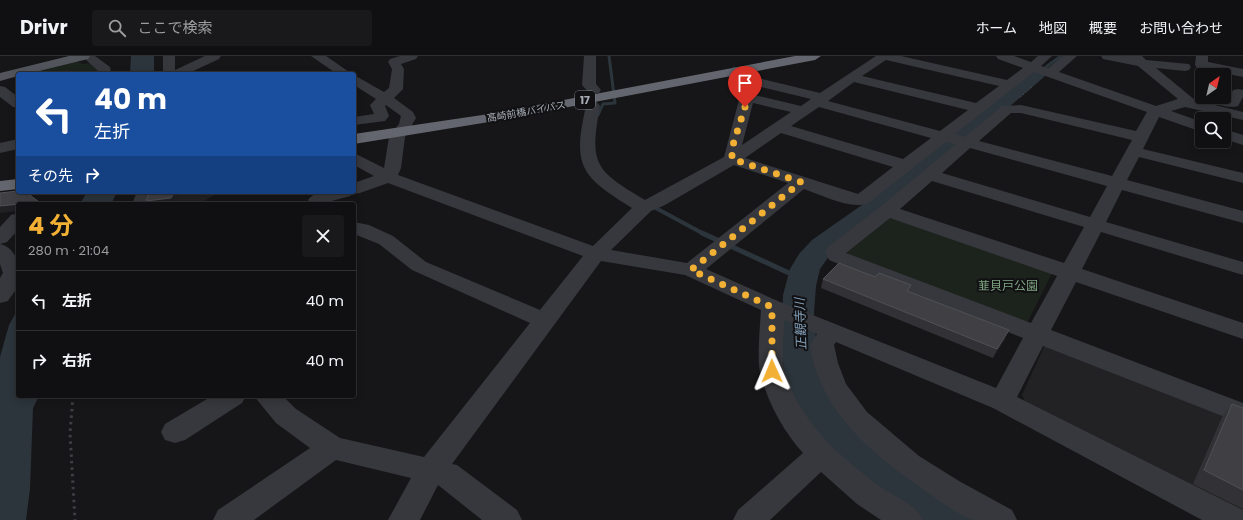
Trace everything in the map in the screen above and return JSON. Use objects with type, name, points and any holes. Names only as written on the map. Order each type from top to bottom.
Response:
[{"type":"highway","name":"高崎前橋バイパス","points":[[744,67],[777,56]]},
{"type":"highway","name":"高崎前橋バイパス","points":[[356,139],[404,127],[744,67],[815,56]]},
{"type":"highway","name":"高崎前橋バイパス","points":[[356,129],[404,127]]},
{"type":"highway","points":[[0,177],[16,175]]},
{"type":"highway","points":[[0,186],[16,184]]},
{"type":"main road","points":[[0,73],[68,56]]},
{"type":"main road","points":[[22,72],[87,57]]},
{"type":"main road","points":[[0,77],[16,73]]},
{"type":"street","points":[[169,56],[169,72]]},
{"type":"street","points":[[181,72],[215,56]]},
{"type":"street","points":[[316,56],[343,72]]},
{"type":"street","points":[[356,121],[380,118],[382,116],[377,105],[396,89],[398,69],[394,62],[412,56]]},
{"type":"street","points":[[590,56],[589,85],[593,106],[587,141],[587,154],[590,165],[602,179],[649,205]]},
{"type":"street","points":[[404,520],[430,471],[544,320],[596,254],[649,205],[732,159],[884,56],[1009,84]]},
{"type":"street","points":[[1002,56],[1155,111],[1195,124]]},
{"type":"street","points":[[1046,56],[978,108],[930,175],[887,211],[835,251],[836,256],[1243,414]]},
{"type":"street","points":[[1050,73],[1071,56]]},
{"type":"street","points":[[1107,56],[1185,67]]},
{"type":"street","points":[[1202,56],[1202,65],[1243,73]]},
{"type":"street","points":[[87,57],[105,72]]},
{"type":"street","points":[[1138,60],[1180,97],[1243,116]]},
{"type":"street","points":[[732,159],[732,148],[745,107],[746,97],[744,67],[820,100],[955,139],[1243,217]]},
{"type":"street","points":[[852,78],[978,108]]},
{"type":"street","points":[[356,80],[405,111],[409,118],[397,138],[392,172],[388,177],[356,189]]},
{"type":"street","points":[[0,90],[12,100]]},
{"type":"street","points":[[1231,103],[1233,103],[1238,93]]},
{"type":"street","points":[[746,97],[803,112]]},
{"type":"street","points":[[1002,401],[1068,272],[1155,111],[1180,97],[1195,97]]},
{"type":"street","points":[[732,159],[847,197],[861,200],[903,165],[955,139],[1007,109],[1012,108],[1137,144],[1243,178]]},
{"type":"street","points":[[779,128],[903,165]]},
{"type":"street","points":[[1231,136],[1243,140]]},
{"type":"street","points":[[0,148],[16,144]]},
{"type":"street","points":[[356,159],[388,177],[596,254],[691,270],[778,309],[1002,401],[1217,517]]},
{"type":"street","points":[[930,175],[1243,269]]},
{"type":"street","points":[[691,270],[801,182]]},
{"type":"street","points":[[0,194],[16,192]]},
{"type":"street","points":[[318,202],[317,200],[323,197],[336,194]]},
{"type":"street","points":[[887,211],[1243,331]]},
{"type":"street","points":[[0,214],[16,215]]},
{"type":"street","points":[[0,238],[16,222]]},
{"type":"street","points":[[356,228],[362,229],[386,240],[419,266],[544,320]]},
{"type":"street","points":[[0,250],[13,267],[14,273],[0,296]]},
{"type":"street","points":[[778,309],[772,371],[788,410],[800,431],[821,454],[868,495],[906,520]]},
{"type":"street","points":[[824,327],[822,345],[825,363],[834,387],[857,419],[909,464],[948,490],[1001,520]]},
{"type":"street","points":[[175,432],[229,398]]},
{"type":"street","points":[[276,406],[332,448],[446,474],[506,520]]},
{"type":"street","points":[[229,520],[332,448]]},
{"type":"street","points":[[749,520],[821,454]]},
{"type":"path","points":[[1012,108],[1010,105],[1050,73]]},
{"type":"path","points":[[73,398],[70,433],[75,520]]},
{"type":"shaded area","points":[[131,56],[154,56],[154,72],[130,72]]},
{"type":"shaded area","points":[[86,194],[116,194],[112,202],[81,202]]},
{"type":"shaded area","points":[[154,194],[216,194],[202,202],[150,202]]},
{"type":"shaded area","points":[[16,313],[16,398],[38,398],[33,408],[30,489],[26,520],[0,520],[0,357],[9,325]]},
{"type":"shaded area","points":[[1044,347],[1055,347],[1243,420],[1243,517],[1028,407],[1022,395]]},
{"type":"green space","points":[[76,61],[83,64],[89,63],[99,72],[31,72]]},
{"type":"green space","name":"韮貝戸公園","points":[[897,217],[1052,273],[1028,321],[1018,321],[850,258],[846,251],[887,218]]},
{"type":"building","points":[[16,191],[16,194],[29,194],[39,202],[16,202],[16,204],[0,206],[0,193]]},
{"type":"building","points":[[149,194],[173,194],[171,198],[146,201]]},
{"type":"building","points":[[839,263],[875,277],[879,273],[911,285],[907,291],[1009,330],[997,349],[823,279]]},
{"type":"building","points":[[1232,404],[1243,408],[1243,490],[1204,470]]},
{"type":"waterway","points":[[598,115],[603,104],[615,103],[609,56]]},
{"type":"waterway","name":"正観寺川","points":[[1046,67],[1061,56]]},
{"type":"waterway","name":"正観寺川","points":[[955,520],[911,493],[867,463],[830,426],[816,405],[805,382],[800,360],[798,322],[800,286],[809,260],[822,246],[878,206],[1038,73]]},
{"type":"waterway","points":[[652,206],[703,233]]},
{"type":"waterway","points":[[703,233],[802,279]]},
{"type":"route","points":[[745,107],[732,148],[732,159],[801,182],[691,270],[772,307],[772,371]]}]
